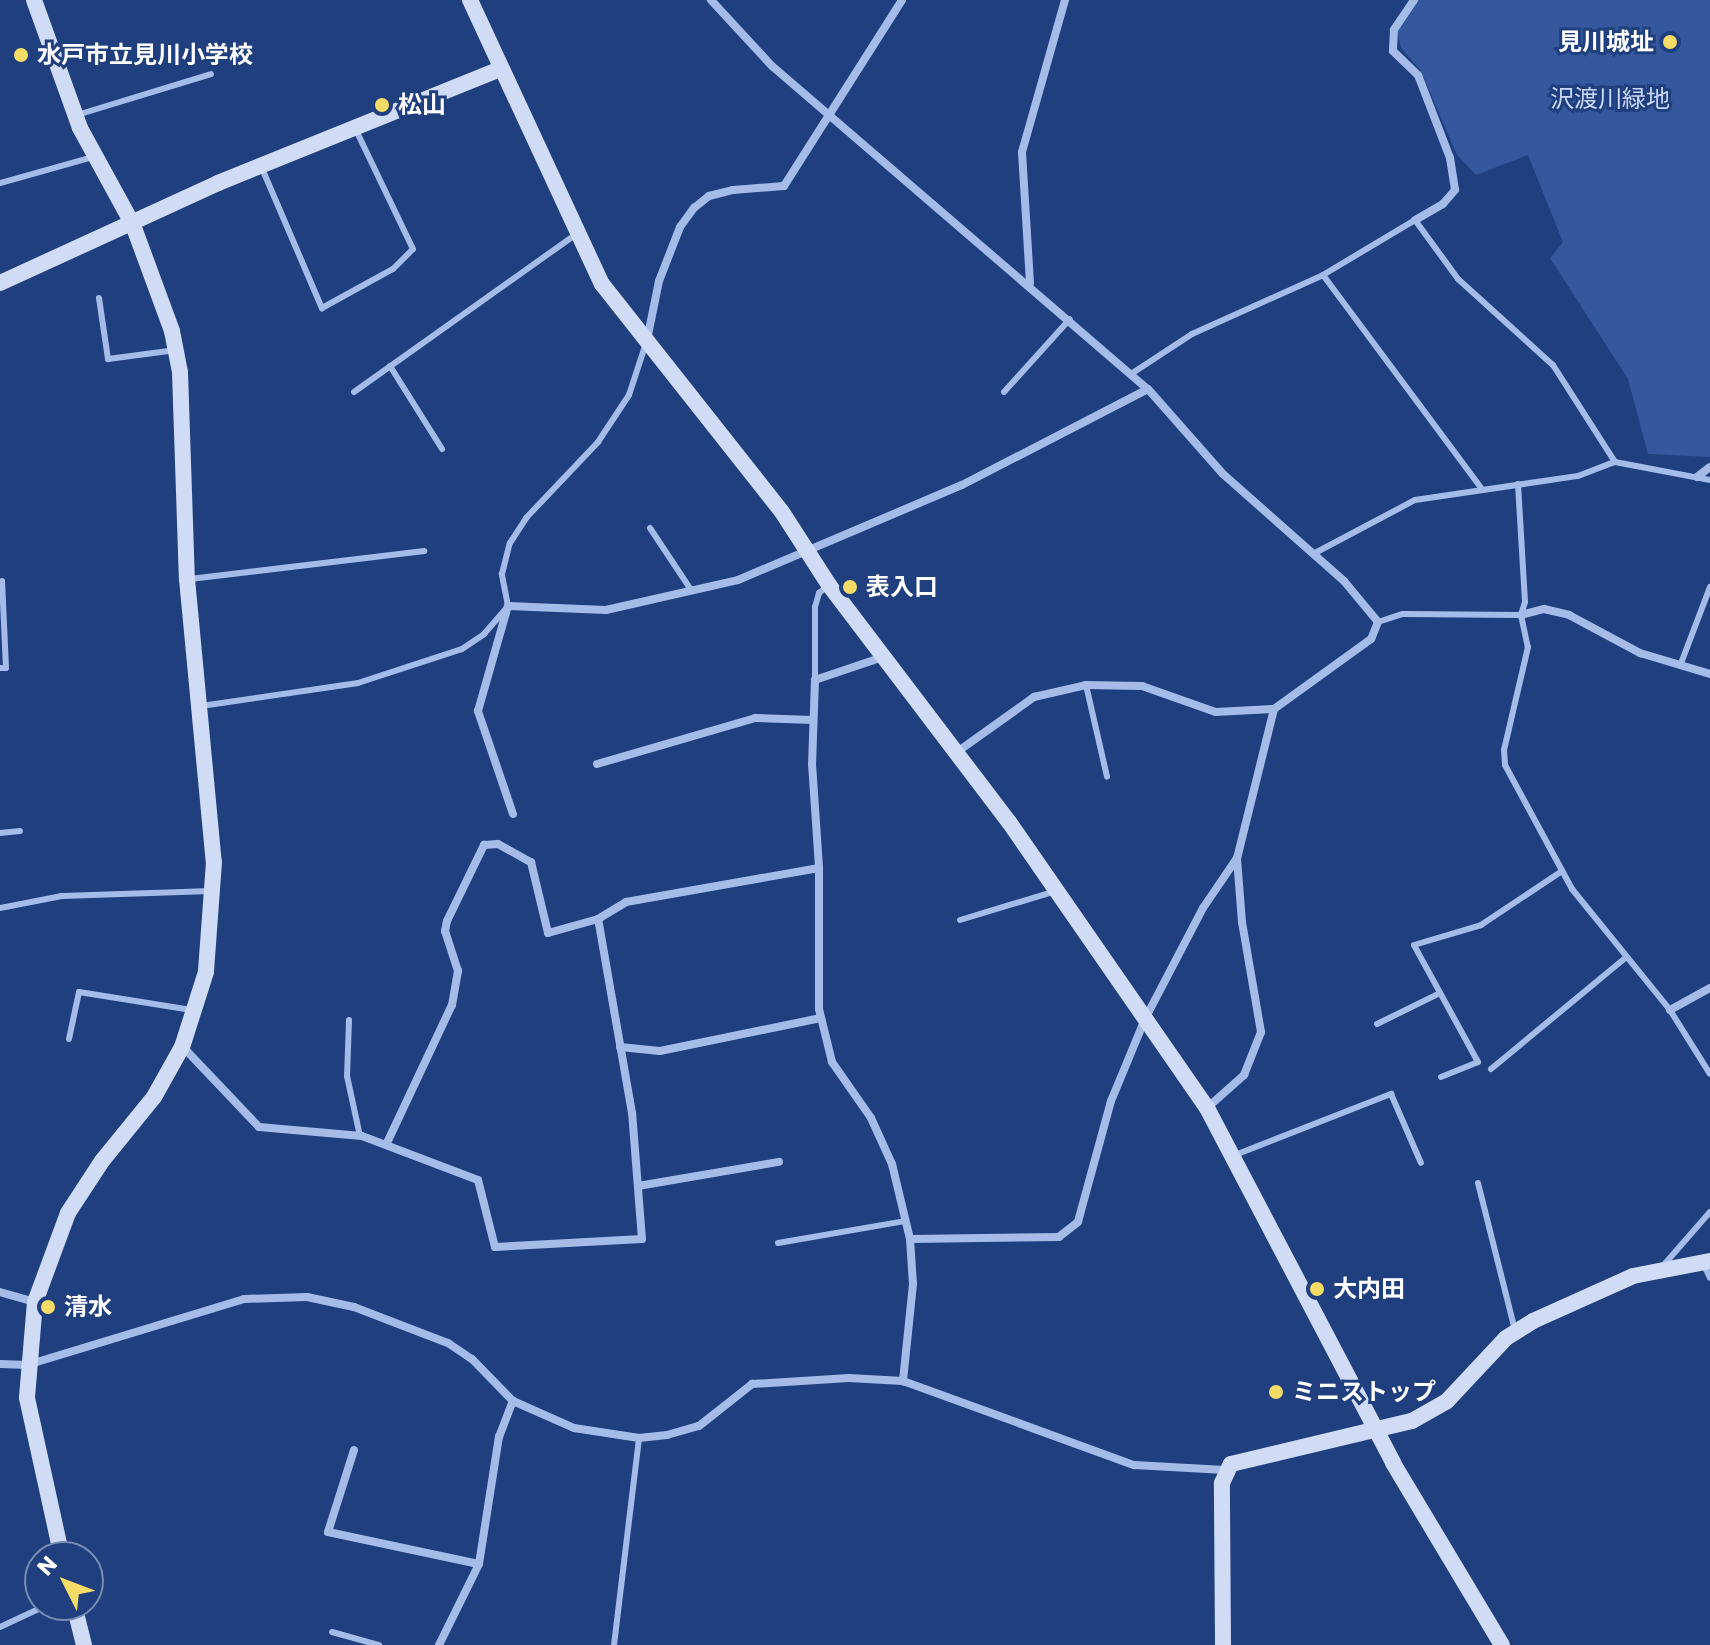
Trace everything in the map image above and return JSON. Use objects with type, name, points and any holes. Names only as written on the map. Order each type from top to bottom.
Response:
[{"type":"street","points":[[34,0],[93,157],[133,225],[159,289],[176,350],[183,420],[187,579],[213,891],[206,972],[182,1047],[154,1097],[102,1161],[68,1213],[35,1302],[27,1365],[31,1433],[58,1541]]},
{"type":"street","points":[[470,0],[498,70],[602,284],[722,432],[829,585],[957,752],[1207,1108],[1235,1155],[1376,1430],[1502,1645]]},
{"type":"street","points":[[711,0],[772,66],[833,114],[1148,389],[1223,474],[1344,581],[1378,622],[1371,639],[1274,709],[1216,712],[1142,686],[1086,685],[1034,697],[957,752]]},
{"type":"street","points":[[647,340],[659,281],[680,227],[694,208],[709,196],[733,190],[784,186],[833,114],[902,0]]},
{"type":"street","points":[[1030,284],[1022,152],[1065,0]]},
{"type":"street","points":[[1414,0],[1394,30],[1393,51],[1418,75],[1450,158],[1455,190],[1443,204],[1415,220]]},
{"type":"street","points":[[0,283],[261,166],[498,70]]},
{"type":"street","points":[[513,814],[478,711],[508,606],[606,610],[738,580],[808,553],[962,485],[1148,389]]},
{"type":"street","points":[[1697,477],[1710,467]]},
{"type":"street","points":[[1521,615],[1544,609],[1569,615],[1640,653],[1710,674]]},
{"type":"street","points":[[883,657],[815,680],[813,720],[821,1018],[832,1062],[871,1118],[892,1164],[906,1221],[913,1284],[903,1381]]},
{"type":"street","points":[[1207,1108],[1244,1075],[1261,1032],[1242,922],[1237,858],[1274,709]]},
{"type":"street","points":[[597,764],[755,718],[813,720]]},
{"type":"street","points":[[386,1145],[452,1005],[458,971],[445,931],[447,921],[484,845],[498,844],[531,862],[548,933],[598,919],[626,902],[819,868]]},
{"type":"street","points":[[910,1239],[1059,1237],[1078,1222],[1111,1101],[1145,1019],[1203,908],[1237,858]]},
{"type":"street","points":[[182,1047],[259,1127],[360,1136],[478,1180],[495,1247],[642,1239],[620,1047],[598,919]]},
{"type":"street","points":[[1670,1010],[1710,988]]},
{"type":"street","points":[[620,1047],[660,1051],[821,1018]]},
{"type":"street","points":[[638,1186],[779,1162]]},
{"type":"street","points":[[0,1364],[27,1365],[244,1299],[307,1297],[354,1307],[448,1343],[482,1367],[513,1401],[574,1428],[639,1438],[699,1426],[752,1384],[849,1378],[903,1381],[1134,1465],[1225,1470],[1242,1458],[1412,1421],[1447,1401],[1515,1330],[1662,1267],[1706,1262]]},
{"type":"street","points":[[0,1292],[35,1302]]},
{"type":"street","points":[[439,1645],[479,1564],[499,1437],[513,1401]]},
{"type":"street","points":[[354,1450],[328,1532],[479,1564]]},
{"type":"street","points":[[1223,1645],[1225,1470]]},
{"type":"street","points":[[78,1621],[84,1645]]},
{"type":"lane","points":[[75,115],[211,74]]},
{"type":"lane","points":[[261,166],[322,308],[393,269],[413,249],[355,128]]},
{"type":"lane","points":[[0,183],[93,157]]},
{"type":"lane","points":[[1131,374],[1204,328],[1323,275],[1415,220],[1458,279],[1553,365],[1615,462]]},
{"type":"lane","points":[[354,392],[576,234]]},
{"type":"lane","points":[[1323,275],[1481,488]]},
{"type":"lane","points":[[99,298],[108,359],[176,350]]},
{"type":"lane","points":[[1004,392],[1070,319]]},
{"type":"lane","points":[[197,706],[358,683],[426,662],[484,634],[508,606],[502,574],[510,543],[526,518],[598,442],[621,407],[647,340]]},
{"type":"lane","points":[[390,366],[442,449]]},
{"type":"lane","points":[[1313,554],[1415,500],[1578,476],[1615,462],[1710,480]]},
{"type":"lane","points":[[1518,484],[1525,602],[1521,615],[1528,647],[1504,750],[1505,765],[1562,871],[1624,959],[1670,1010],[1710,1074]]},
{"type":"lane","points":[[650,528],[691,590]]},
{"type":"lane","points":[[187,579],[424,551]]},
{"type":"lane","points":[[0,668],[6,668],[2,581]]},
{"type":"lane","points":[[815,680],[815,607],[819,593],[829,585]]},
{"type":"lane","points":[[1680,666],[1710,587]]},
{"type":"lane","points":[[1378,622],[1403,614],[1521,615]]},
{"type":"lane","points":[[1086,685],[1107,777]]},
{"type":"lane","points":[[0,833],[20,831]]},
{"type":"lane","points":[[1441,1077],[1478,1062],[1414,945],[1481,925],[1562,871]]},
{"type":"lane","points":[[0,908],[62,896],[213,891]]},
{"type":"lane","points":[[960,920],[1056,891]]},
{"type":"lane","points":[[1491,1069],[1624,959]]},
{"type":"lane","points":[[69,1039],[79,992],[196,1010]]},
{"type":"lane","points":[[1377,1024],[1440,993]]},
{"type":"lane","points":[[349,1020],[347,1076],[360,1136]]},
{"type":"lane","points":[[1235,1155],[1391,1094],[1421,1163]]},
{"type":"lane","points":[[1478,1183],[1515,1330]]},
{"type":"lane","points":[[1662,1267],[1710,1212]]},
{"type":"lane","points":[[778,1243],[906,1221]]},
{"type":"lane","points":[[1706,1262],[1710,1278]]},
{"type":"lane","points":[[614,1645],[639,1438]]},
{"type":"lane","points":[[0,1627],[24,1616]]},
{"type":"lane","points":[[332,1632],[379,1645]]},
{"type":"green space","name":"沢渡川緑地","points":[[1418,0],[1710,0],[1710,457],[1648,454],[1628,379],[1550,258],[1563,242],[1528,155],[1476,175],[1457,155],[1421,71],[1401,48],[1397,30]]},
{"type":"place","name":"見川城址","points":[[1670,42]]},
{"type":"place","name":"水戸市立見川小学校","points":[[21,55]]},
{"type":"place","name":"松山","points":[[382,105]]},
{"type":"place","name":"表入口","points":[[850,587]]},
{"type":"place","name":"大内田","points":[[1317,1289]]},
{"type":"place","name":"清水","points":[[48,1307]]},
{"type":"place","name":"ミニストップ","points":[[1276,1392]]}]
